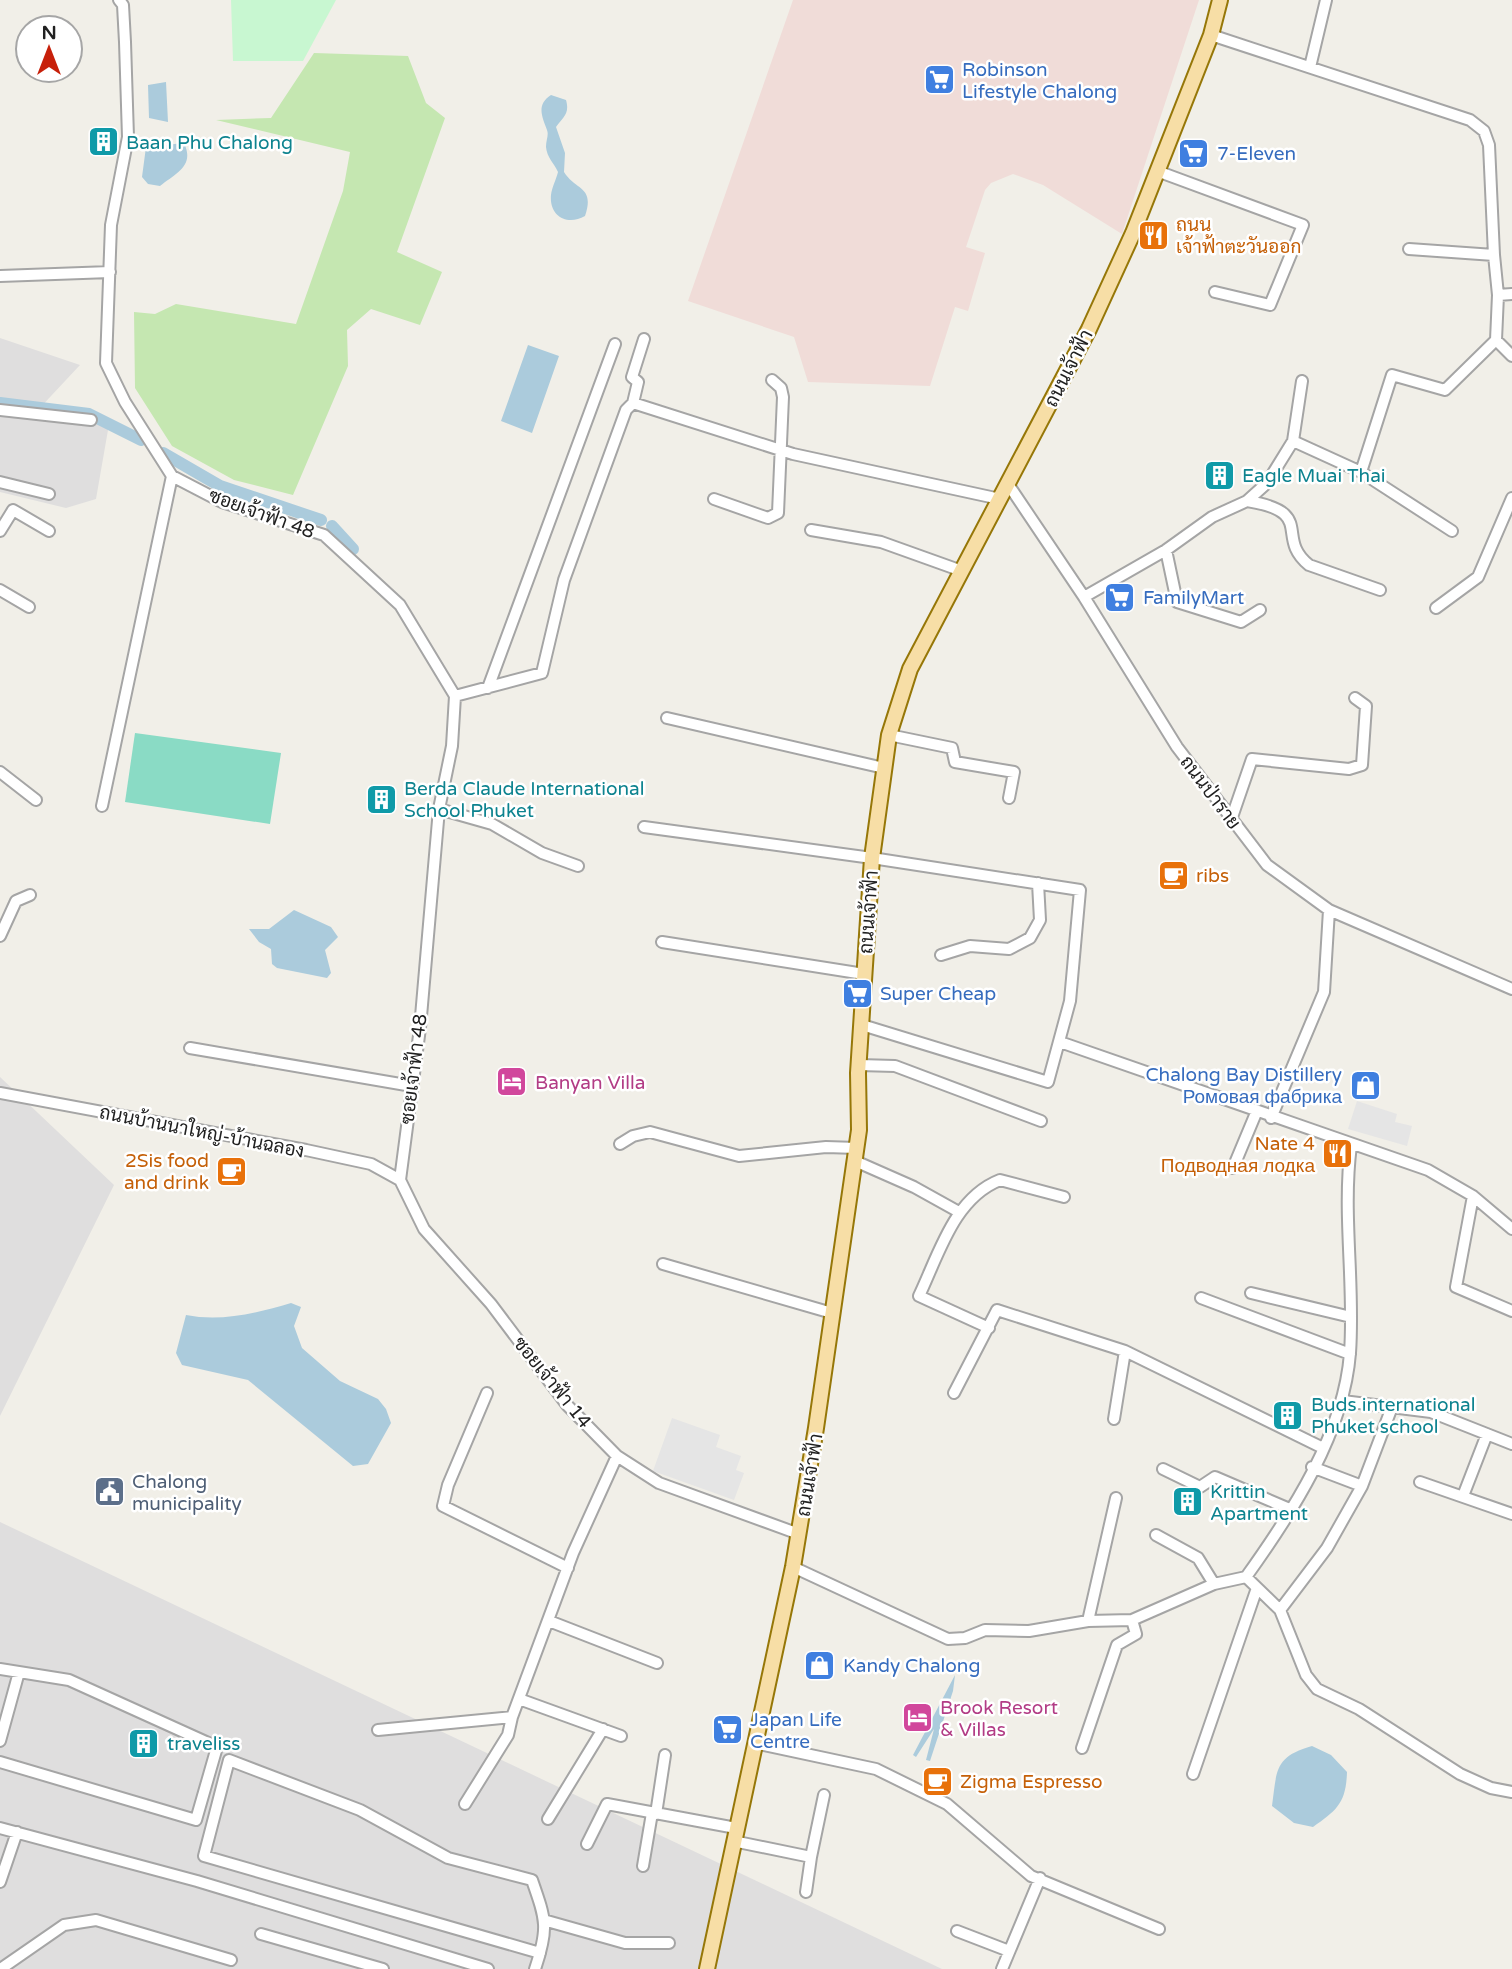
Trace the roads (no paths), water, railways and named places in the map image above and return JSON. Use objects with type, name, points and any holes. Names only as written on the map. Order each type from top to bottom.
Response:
[{"type":"main road","name":"ถนนเจ้าฟ้า","points":[[707,1969],[793,1567],[856,1154],[872,858],[889,735],[910,669],[1089,329],[1157,171],[1211,35],[1220,0]]},
{"type":"street","points":[[102,806],[172,476],[125,402],[106,363],[111,225],[128,137],[123,5],[119,0]]},
{"type":"street","points":[[1310,67],[1326,0]]},
{"type":"street","points":[[1211,35],[1470,120],[1484,131],[1489,145],[1498,295],[1496,340],[1445,390],[1392,375],[1361,472]]},
{"type":"street","points":[[1157,171],[1303,225],[1270,305],[1215,292]]},
{"type":"street","points":[[1409,249],[1494,255]]},
{"type":"street","points":[[0,276],[110,272]]},
{"type":"street","points":[[1498,295],[1512,294]]},
{"type":"street","points":[[456,696],[542,673],[564,580],[626,410],[633,403],[638,382],[632,377],[633,368],[644,339]]},
{"type":"street","points":[[1496,340],[1512,356]]},
{"type":"street","points":[[488,688],[615,344]]},
{"type":"street","points":[[715,499],[768,518],[776,516],[783,397],[781,388],[772,380]]},
{"type":"street","points":[[1084,597],[1166,550],[1212,517],[1247,501],[1267,483],[1293,441],[1302,381]]},
{"type":"street","points":[[633,403],[781,451],[1000,499]]},
{"type":"street","points":[[0,410],[91,419]]},
{"type":"street","points":[[1293,441],[1361,472],[1452,531]]},
{"type":"street","name":"ซอยเจ้าฟ้า 48","points":[[172,476],[222,502],[324,536],[400,605],[456,696],[452,746],[439,809],[412,1086],[400,1180]]},
{"type":"street","points":[[0,481],[49,494]]},
{"type":"street","name":"ถนนป่าราย","points":[[1008,484],[1084,597],[1177,747],[1267,865],[1329,910],[1512,989]]},
{"type":"street","points":[[1436,608],[1478,577],[1497,537],[1502,514],[1512,498]]},
{"type":"street","points":[[1247,501],[1287,513],[1292,520],[1295,548],[1299,557],[1309,565],[1380,590]]},
{"type":"street","points":[[0,531],[13,510],[49,531]]},
{"type":"street","points":[[811,530],[881,542],[962,571]]},
{"type":"street","points":[[1166,550],[1177,602],[1241,622],[1260,610]]},
{"type":"street","points":[[0,590],[29,607]]},
{"type":"street","points":[[1231,820],[1252,759],[1349,769],[1363,765],[1366,706],[1355,698]]},
{"type":"street","points":[[667,718],[884,768]]},
{"type":"street","points":[[889,735],[952,748],[955,762],[1014,772],[1009,798]]},
{"type":"street","points":[[0,772],[36,800]]},
{"type":"street","points":[[439,809],[492,824],[542,853],[578,866]]},
{"type":"street","points":[[644,827],[1080,890],[1070,1001],[1048,1082],[862,1025]]},
{"type":"street","points":[[941,955],[970,946],[1009,949],[1030,938],[1040,920],[1038,883]]},
{"type":"street","points":[[0,936],[16,901],[30,895]]},
{"type":"street","points":[[1272,1118],[1324,992],[1329,910]]},
{"type":"street","points":[[662,942],[864,974]]},
{"type":"street","points":[[1060,1042],[1256,1113],[1428,1170],[1473,1196],[1512,1229]]},
{"type":"street","points":[[190,1048],[412,1086]]},
{"type":"street","points":[[859,1065],[895,1066],[1041,1121]]},
{"type":"street","name":"ถนนบ้านนาใหญ่-บ้านฉลอง","points":[[0,1093],[371,1164],[400,1180]]},
{"type":"street","points":[[1233,1168],[1256,1113]]},
{"type":"street","points":[[620,1144],[633,1136],[650,1132],[739,1156],[826,1147],[856,1154],[959,1212]]},
{"type":"street","points":[[793,1567],[948,1639],[965,1638],[985,1630],[1029,1631],[1088,1621],[1132,1620],[1214,1584],[1246,1577],[1292,1510],[1343,1401],[1350,1354],[1346,1186],[1351,1145]]},
{"type":"street","name":"ซอยเจ้าฟ้า 14","points":[[400,1180],[424,1229],[491,1304],[567,1405],[617,1456],[659,1483],[799,1534]]},
{"type":"street","points":[[989,1328],[919,1296],[959,1212],[983,1188],[1000,1180],[1064,1197]]},
{"type":"street","points":[[1473,1196],[1456,1287],[1512,1311]]},
{"type":"street","points":[[663,1264],[832,1313]]},
{"type":"street","points":[[1251,1293],[1351,1317]]},
{"type":"street","points":[[1201,1298],[1350,1354]]},
{"type":"street","points":[[954,1393],[997,1310],[1125,1351],[1323,1448]]},
{"type":"street","points":[[1114,1419],[1125,1351]]},
{"type":"street","points":[[487,1393],[448,1485],[443,1506],[568,1568]]},
{"type":"street","points":[[1343,1401],[1431,1412],[1512,1444]]},
{"type":"street","points":[[1280,1610],[1327,1548],[1362,1486],[1392,1407]]},
{"type":"street","points":[[1463,1496],[1487,1434]]},
{"type":"street","points":[[465,1804],[508,1735],[512,1717],[568,1568],[617,1456]]},
{"type":"street","points":[[1312,1467],[1362,1486]]},
{"type":"street","points":[[1164,1469],[1200,1487],[1215,1477],[1292,1510]]},
{"type":"street","points":[[1420,1482],[1512,1514]]},
{"type":"street","points":[[1088,1621],[1116,1498]]},
{"type":"street","points":[[1156,1535],[1198,1558],[1214,1584]]},
{"type":"street","points":[[1246,1577],[1280,1610],[1306,1675],[1317,1689],[1359,1709],[1460,1774],[1491,1788],[1512,1792]]},
{"type":"street","points":[[1193,1774],[1257,1588]]},
{"type":"street","points":[[1082,1748],[1117,1645],[1136,1634],[1132,1620]]},
{"type":"street","points":[[549,1621],[657,1663]]},
{"type":"street","points":[[0,1669],[69,1680],[217,1747],[196,1820],[0,1762]]},
{"type":"street","points":[[0,1741],[19,1672]]},
{"type":"street","points":[[519,1699],[621,1736]]},
{"type":"street","points":[[378,1730],[512,1717]]},
{"type":"street","points":[[548,1819],[603,1729]]},
{"type":"street","points":[[754,1743],[876,1769],[947,1804],[1031,1875],[1159,1929]]},
{"type":"street","points":[[643,1866],[665,1755]]},
{"type":"street","points":[[535,1969],[540,1953],[547,1921],[533,1880],[448,1857],[360,1810],[229,1760],[204,1856],[540,1953]]},
{"type":"street","points":[[806,1892],[824,1795]]},
{"type":"street","points":[[586,1844],[607,1804],[654,1813],[811,1857]]},
{"type":"street","points":[[0,1828],[197,1881],[488,1969]]},
{"type":"street","points":[[0,1882],[17,1832]]},
{"type":"street","points":[[1002,1969],[1040,1878]]},
{"type":"street","points":[[1,1968],[64,1925],[96,1920],[231,1960]]},
{"type":"street","points":[[547,1921],[625,1942],[669,1944]]},
{"type":"street","points":[[957,1931],[1009,1951]]},
{"type":"street","points":[[261,1934],[383,1969]]},
{"type":"water","points":[[166,82],[168,122],[149,118],[148,85]]},
{"type":"water","points":[[551,95],[566,100],[567,105],[563,118],[556,127],[565,153],[564,172],[583,190],[588,199],[585,216],[578,219],[560,217],[551,202],[558,172],[547,151],[548,132],[541,111],[543,103]]},
{"type":"water","points":[[184,143],[187,158],[178,173],[160,186],[148,184],[142,177],[146,147]]},
{"type":"water","points":[[528,345],[559,356],[532,433],[501,421]]},
{"type":"water","points":[[294,910],[331,927],[338,937],[325,950],[331,973],[327,978],[277,968],[272,964],[271,949],[259,942],[249,929],[269,929]]},
{"type":"water","points":[[291,1303],[301,1307],[294,1326],[302,1348],[340,1381],[378,1399],[386,1409],[391,1423],[368,1464],[353,1466],[248,1380],[182,1365],[176,1353],[186,1315],[226,1317]]},
{"type":"water","points":[[955,1675],[953,1691],[930,1761],[926,1760],[934,1729],[916,1757],[913,1755]]},
{"type":"water","points":[[1312,1746],[1331,1755],[1347,1772],[1345,1791],[1339,1805],[1313,1827],[1294,1823],[1272,1806],[1277,1774],[1284,1760]]},
{"type":"waterway","points":[[0,403],[89,414],[141,440]]},
{"type":"waterway","points":[[163,453],[220,486],[321,520]]},
{"type":"waterway","points":[[332,526],[353,549]]},
{"type":"place","name":"Robinson Lifestyle Chalong","points":[[939,80]]},
{"type":"place","name":"Baan Phu Chalong","points":[[103,142]]},
{"type":"place","name":"7-Eleven","points":[[1194,153]]},
{"type":"place","name":"ถนน เจ้าฟ้าตะวันออก","points":[[1153,235]]},
{"type":"place","name":"Eagle Muai Thai","points":[[1219,475]]},
{"type":"place","name":"FamilyMart","points":[[1120,597]]},
{"type":"place","name":"Berda Claude International School Phuket","points":[[381,799]]},
{"type":"place","name":"ribs","points":[[1173,875]]},
{"type":"place","name":"Super Cheap","points":[[857,993]]},
{"type":"place","name":"Banyan Villa","points":[[512,1082]]},
{"type":"place","name":"Chalong Bay Distillery Ромовая фабрика","points":[[1365,1085]]},
{"type":"place","name":"Nate 4 Подводная лодка","points":[[1338,1154]]},
{"type":"place","name":"2Sis food and drink","points":[[232,1171]]},
{"type":"place","name":"Buds international Phuket school","points":[[1288,1415]]},
{"type":"place","name":"Chalong municipality","points":[[109,1492]]},
{"type":"place","name":"Krittin Apartment","points":[[1187,1502]]},
{"type":"place","name":"Kandy Chalong","points":[[820,1665]]},
{"type":"place","name":"Brook Resort & Villas","points":[[917,1718]]},
{"type":"place","name":"Japan Life Centre","points":[[727,1730]]},
{"type":"place","name":"traveliss","points":[[144,1743]]},
{"type":"place","name":"Zigma Espresso","points":[[937,1781]]}]
